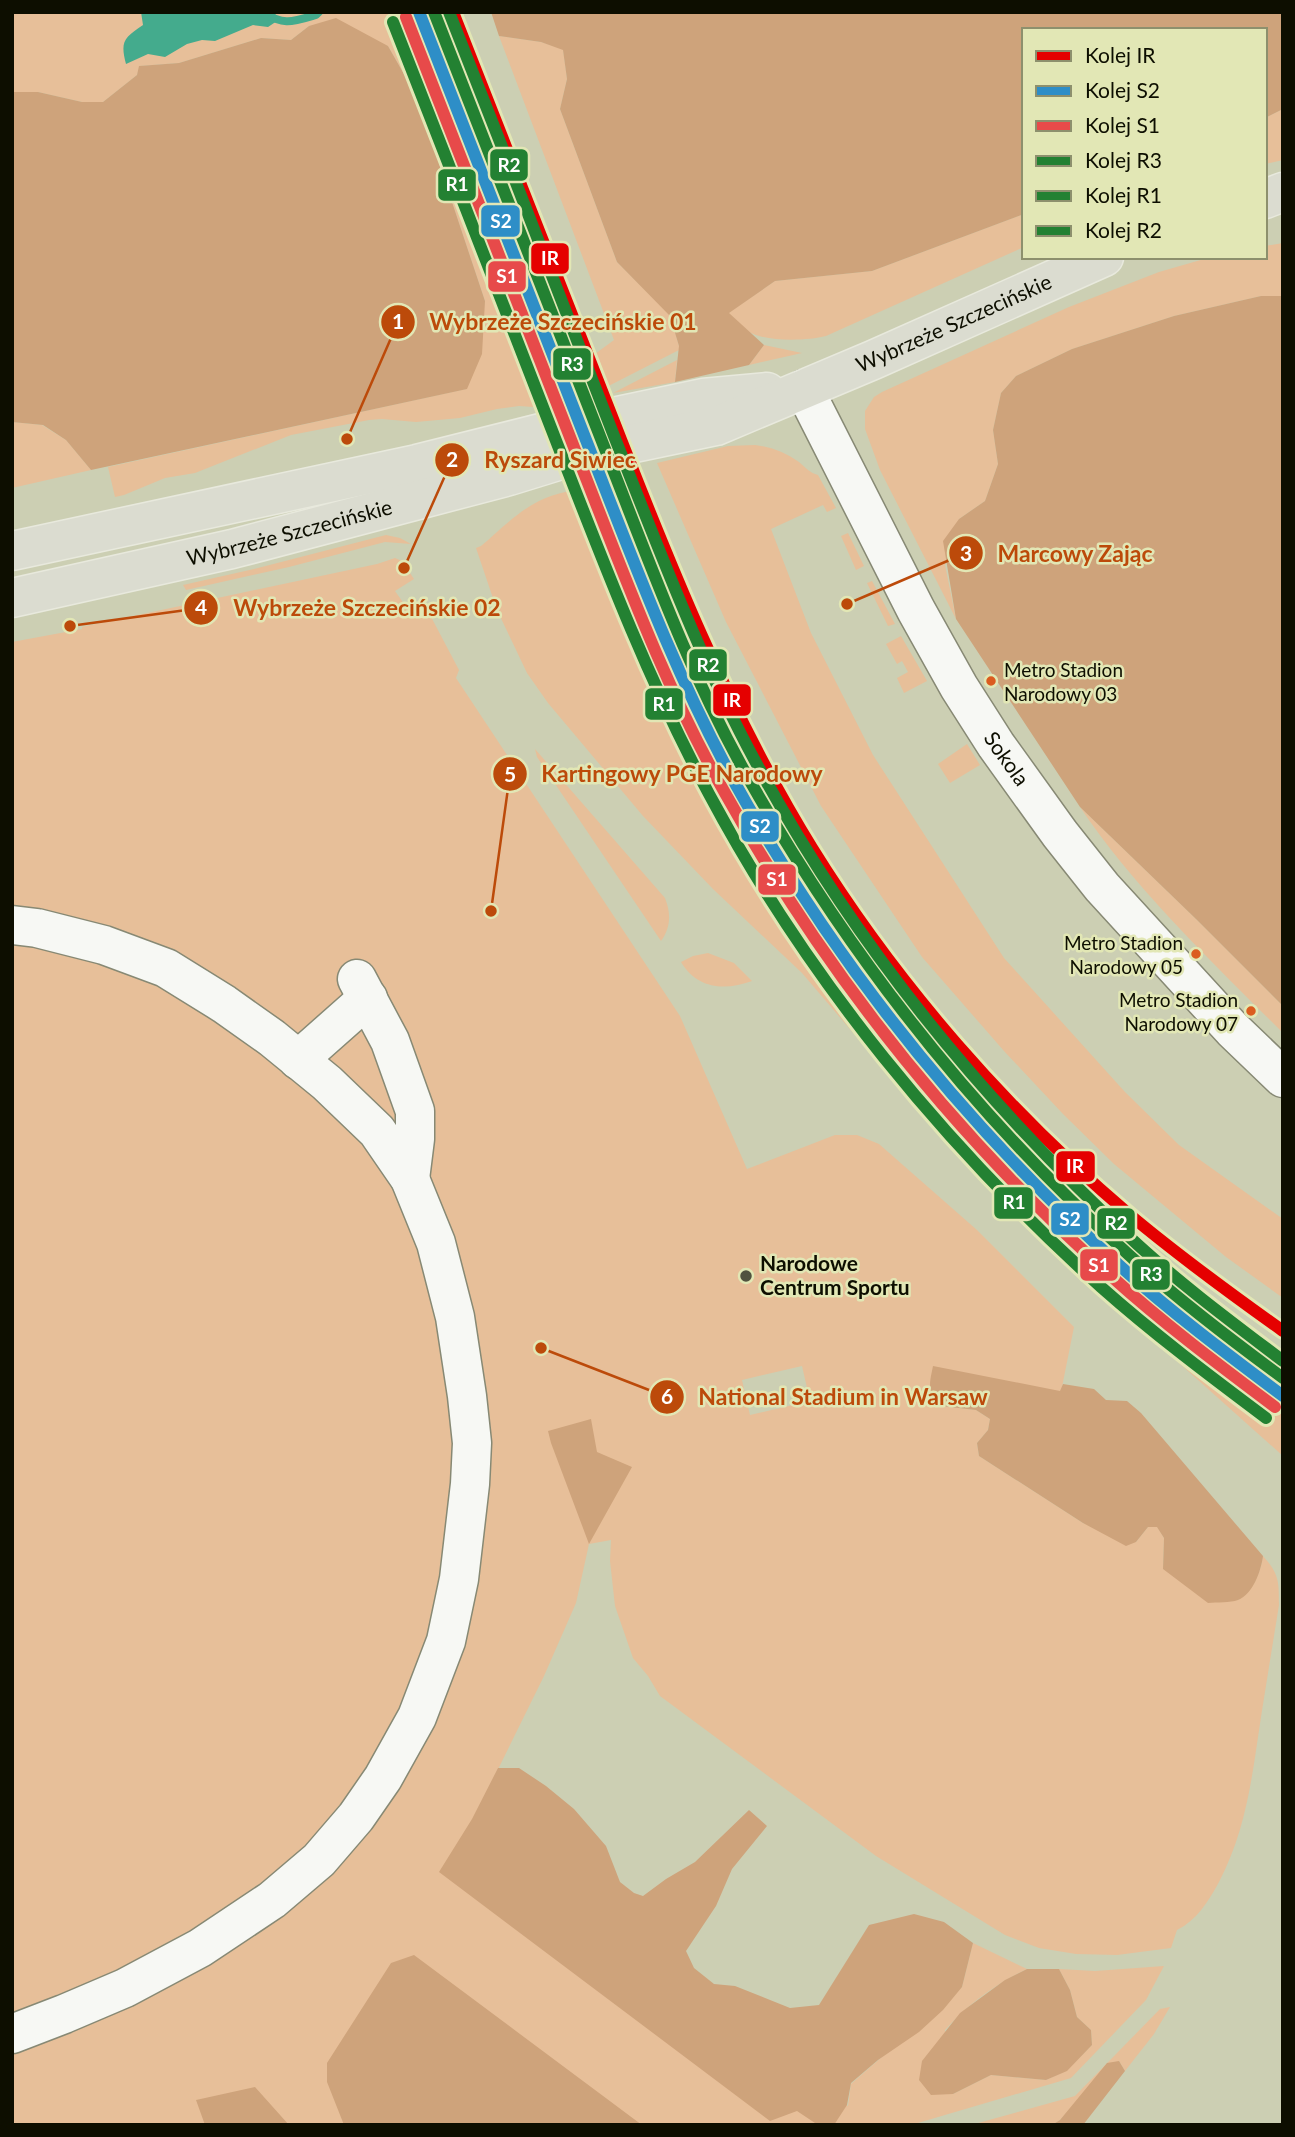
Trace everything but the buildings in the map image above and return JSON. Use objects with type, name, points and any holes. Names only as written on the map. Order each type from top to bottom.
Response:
[{"type":"main road","name":"Wybrzeże Szczecińskie","points":[[12,598],[232,549],[577,456],[716,426],[1099,259]]},
{"type":"main road","name":"Wybrzeże Szczecińskie","points":[[12,551],[417,464],[565,427],[703,398],[804,389]]},
{"type":"street","name":"Sokola","points":[[804,389],[916,610],[959,687],[996,745],[1102,887],[1224,1020],[1283,1078]]},
{"type":"street","points":[[12,925],[37,928],[104,944],[166,968],[224,1004],[298,1059],[377,1130],[410,1179],[436,1243],[455,1317],[472,1443],[459,1579],[446,1640],[418,1717],[383,1779],[356,1817],[319,1860],[272,1900],[200,1948],[125,1988],[12,2034]]},
{"type":"street","points":[[298,1059],[363,988],[390,1041],[415,1111],[410,1179]]},
{"type":"shaded area","points":[[12,12],[412,12],[545,371],[584,362],[614,340],[499,36],[541,42],[563,49],[567,79],[560,109],[617,262],[670,315],[679,350],[583,399],[533,407],[497,409],[460,418],[416,422],[369,420],[291,435],[195,473],[165,478],[115,497],[108,467],[466,389],[485,301],[417,97],[388,46],[309,26],[291,40],[261,38],[179,63],[140,66],[137,75],[103,102],[82,102],[38,92],[12,92]]},
{"type":"shaded area","points":[[141,12],[275,12],[277,21],[268,27],[253,25],[215,41],[202,40],[187,44],[165,57],[148,54],[126,64],[123,50],[125,41],[143,25]]},
{"type":"shaded area","points":[[491,12],[1283,12],[1283,109],[1267,117],[1267,28],[1022,28],[1022,215],[872,271],[775,281],[729,313],[764,345],[749,365],[675,382],[679,346],[670,316],[617,262],[560,109],[567,79],[563,50],[541,42],[499,36]]},
{"type":"shaded area","points":[[336,18],[388,46],[417,97],[485,301],[482,354],[467,389],[91,470],[66,440],[43,425],[12,422],[12,92],[38,92],[82,102],[103,102],[137,75],[139,66],[179,63],[261,38],[291,40],[309,26]]},
{"type":"shaded area","points":[[1283,109],[1283,160],[1267,164],[1267,117]]},
{"type":"shaded area","points":[[1022,215],[1022,248],[826,336],[798,340],[766,338],[749,332],[728,313],[775,281],[872,271]]},
{"type":"shaded area","points":[[1283,243],[1283,296],[1261,296],[1174,316],[1072,349],[1016,376],[1001,393],[993,430],[998,464],[985,501],[959,519],[945,565],[956,619],[880,470],[865,429],[865,411],[874,397],[1069,307],[1159,272],[1204,259],[1267,259],[1267,246]]},
{"type":"shaded area","points":[[1261,296],[1283,296],[1283,1006],[1080,807],[956,619],[943,541],[959,519],[985,501],[998,464],[993,430],[1001,393],[1016,376],[1072,349],[1174,316]]},
{"type":"shaded area","points":[[764,345],[802,353],[749,365]]},
{"type":"shaded area","points":[[677,360],[675,382],[613,393]]},
{"type":"shaded area","points":[[12,422],[42,425],[66,440],[91,470],[12,488]]},
{"type":"shaded area","points":[[755,445],[784,453],[818,475],[836,508],[827,512],[823,505],[771,529],[811,633],[873,755],[1004,958],[1125,1092],[1179,1145],[1283,1219],[1283,1298],[1226,1257],[1114,1164],[1063,1114],[922,957],[821,806],[726,622],[657,463],[728,446]]},
{"type":"shaded area","points":[[593,485],[619,558],[619,592],[626,615],[663,699],[756,871],[818,962],[891,1054],[1029,1206],[1067,1232],[1208,1357],[1283,1410],[1283,1456],[1160,1346],[1016,1201],[955,1152],[802,973],[713,889],[643,816],[548,703],[527,673],[497,610],[476,548],[531,505],[558,494]]},
{"type":"shaded area","points":[[848,533],[864,566],[856,570],[841,536]]},
{"type":"shaded area","points":[[386,535],[411,544],[385,542],[186,590],[183,585],[254,569]]},
{"type":"shaded area","points":[[395,558],[402,561],[414,579],[395,591],[414,618],[429,613],[459,670],[456,678],[680,1016],[747,1169],[835,1135],[857,1135],[879,1144],[977,1230],[1074,1327],[1061,1392],[941,1406],[976,1410],[990,1419],[988,1430],[977,1443],[979,1456],[1083,1523],[1136,1542],[1148,1527],[1157,1526],[1164,1538],[1163,1569],[1238,1600],[1255,1581],[1263,1556],[1275,1573],[1279,1590],[1255,1760],[1236,1842],[1215,1889],[1196,1916],[1177,1930],[1171,1948],[1117,1955],[1076,1954],[1039,1948],[1005,1935],[876,1856],[660,1696],[633,1658],[615,1606],[610,1561],[611,1540],[589,1544],[576,1603],[544,1676],[473,1820],[848,2106],[851,2084],[962,1987],[973,1943],[1027,1969],[983,1995],[945,2030],[953,2094],[991,2075],[1046,2080],[1067,2070],[1092,2045],[1091,2030],[1077,2017],[1070,1990],[1059,1969],[1095,1971],[1164,1966],[1146,2000],[1071,2078],[911,2125],[12,2125],[12,642]],"holes":[[[802,1366],[810,1401],[750,1415],[742,1380]]]},
{"type":"shaded area","points":[[872,581],[895,624],[888,626],[867,583]]},
{"type":"shaded area","points":[[901,636],[927,681],[904,693],[897,678],[908,672],[902,661],[897,664],[886,644]]},
{"type":"shaded area","points":[[967,744],[980,765],[950,783],[938,764]]},
{"type":"shaded area","points":[[535,749],[665,898],[669,920],[661,941],[537,757]]},
{"type":"shaded area","points":[[1080,807],[1283,1006],[1283,1033],[1150,896]]},
{"type":"shaded area","points":[[708,953],[734,963],[752,981],[722,987],[703,983],[681,962]]},
{"type":"shaded area","points":[[933,1366],[1060,1391],[1063,1384],[1094,1389],[1106,1400],[1127,1401],[1141,1413],[1263,1556],[1258,1575],[1248,1593],[1238,1600],[1208,1603],[1163,1569],[1164,1538],[1157,1527],[1148,1527],[1136,1542],[1126,1546],[1083,1523],[979,1456],[977,1443],[988,1430],[990,1419],[976,1410],[941,1406],[930,1388]]},
{"type":"shaded area","points":[[591,1419],[597,1452],[632,1467],[589,1544],[548,1431]]},
{"type":"shaded area","points":[[498,1768],[519,1768],[574,1809],[606,1846],[620,1882],[634,1893],[643,1896],[695,1862],[749,1810],[767,1826],[732,1869],[716,1906],[686,1951],[694,1968],[714,1984],[735,1986],[790,2008],[819,2005],[869,1925],[914,1914],[944,1922],[973,1943],[962,1987],[943,2010],[919,2032],[878,2060],[851,2083],[847,2105],[834,2125],[818,2125],[797,2111],[770,2121],[439,1872],[472,1819]]},
{"type":"shaded area","points":[[414,1955],[642,2125],[344,2125],[327,2082],[327,2063],[391,1963]]},
{"type":"shaded area","points":[[1027,1969],[1059,1969],[1070,1990],[1077,2017],[1091,2030],[1092,2045],[1067,2071],[1046,2080],[991,2075],[953,2094],[931,2095],[919,2080],[922,2061],[960,2013],[1005,1980]]},
{"type":"shaded area","points":[[1170,2007],[1154,2034],[1125,2071],[1119,2061],[1052,2125],[971,2125],[1075,2096],[1160,2009]]},
{"type":"shaded area","points":[[1119,2061],[1125,2071],[1083,2125],[1052,2125],[1060,2120],[1107,2063]]},
{"type":"shaded area","points":[[255,2087],[289,2125],[205,2125],[196,2100]]},
{"type":"waterway","points":[[260,12],[288,21],[300,20],[319,12]]},
{"type":"rail line","name":"S2","points":[[419,12],[655,615],[714,743],[775,852],[861,980],[908,1041],[1010,1158],[1139,1283],[1283,1396]]},
{"type":"rail line","name":"R3","points":[[434,12],[671,618],[728,741],[789,847],[830,911],[920,1033],[1020,1148],[1073,1203],[1147,1271],[1283,1378]]},
{"type":"rail line","name":"R2","points":[[449,12],[682,605],[739,730],[798,836],[839,900],[929,1022],[1029,1137],[1154,1260],[1283,1361]]},
{"type":"rail line","name":"IR","points":[[453,12],[678,581],[753,743],[812,848],[880,949],[918,997],[957,1044],[1040,1133],[1130,1215],[1283,1331]]},
{"type":"rail line","name":"S1","points":[[406,17],[645,627],[682,711],[764,860],[851,989],[947,1110],[1000,1167],[1054,1223],[1111,1276],[1191,1343],[1275,1407]]},
{"type":"rail line","name":"R1","points":[[393,22],[622,607],[685,748],[748,863],[790,930],[884,1058],[988,1177],[1101,1287],[1182,1354],[1266,1418]]},
{"type":"place","name":"Wybrzeże Szczecińskie 01","points":[[347,439]]},
{"type":"place","name":"Ryszard Siwiec","points":[[404,568]]},
{"type":"place","name":"Marcowy Zając","points":[[847,604]]},
{"type":"place","name":"Wybrzeże Szczecińskie 02","points":[[70,626]]},
{"type":"place","name":"Metro Stadion Narodowy 03","points":[[991,681]]},
{"type":"place","name":"Kartingowy PGE Narodowy","points":[[491,911]]},
{"type":"place","name":"Metro Stadion Narodowy 05","points":[[1196,954]]},
{"type":"place","name":"Metro Stadion Narodowy 07","points":[[1251,1011]]},
{"type":"place","name":"Narodowe Centrum Sportu","points":[[746,1276]]},
{"type":"place","name":"National Stadium in Warsaw","points":[[541,1348]]}]
